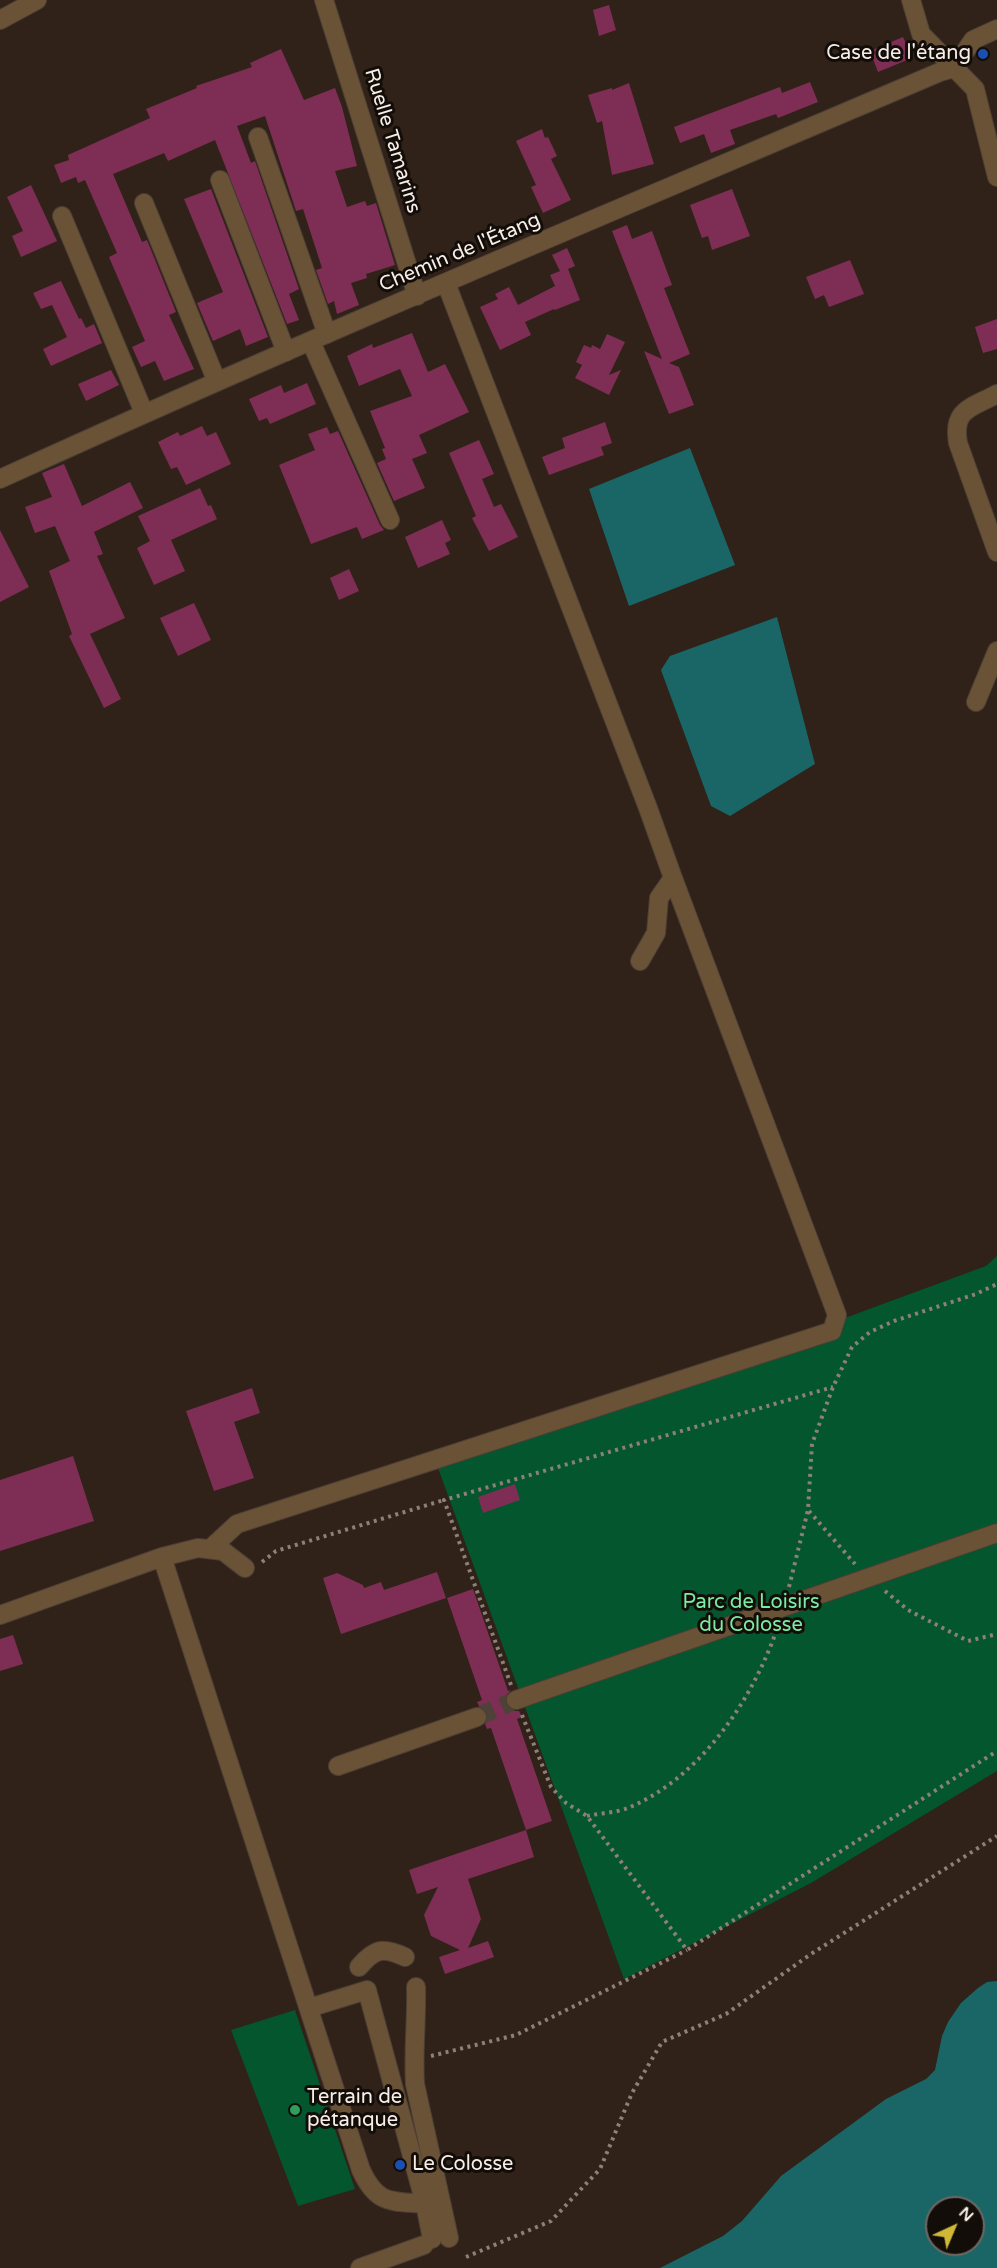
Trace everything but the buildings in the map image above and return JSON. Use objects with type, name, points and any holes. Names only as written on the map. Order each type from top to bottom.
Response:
[{"type":"street","points":[[0,20],[37,0]]},
{"type":"street","name":"Ruelle Tamarins","points":[[324,0],[417,296]]},
{"type":"street","points":[[911,0],[921,34],[947,70],[975,89],[997,177]]},
{"type":"street","points":[[947,70],[973,40],[997,29]]},
{"type":"street","name":"Chemin de l'Étang","points":[[0,479],[144,413],[947,70]]},
{"type":"street","points":[[258,137],[319,338],[390,520]]},
{"type":"street","points":[[220,180],[286,352]]},
{"type":"street","points":[[144,203],[217,382]]},
{"type":"street","points":[[62,216],[144,413]]},
{"type":"street","points":[[210,1550],[237,1524],[832,1331],[837,1315],[648,808],[446,283]]},
{"type":"street","points":[[997,394],[963,413],[956,428],[958,443],[997,552]]},
{"type":"street","points":[[976,702],[997,651]]},
{"type":"street","points":[[640,961],[656,933],[659,898],[673,878]]},
{"type":"street","points":[[516,1700],[997,1533]]},
{"type":"street","points":[[0,1615],[162,1557],[198,1548],[223,1551],[252,1566]]},
{"type":"street","points":[[162,1557],[361,2170],[369,2188],[388,2201],[425,2204]]},
{"type":"street","points":[[338,1766],[477,1716]]},
{"type":"street","points":[[359,1967],[378,1951],[390,1950],[405,1957]]},
{"type":"street","points":[[416,1987],[417,2020],[413,2060],[435,2240]]},
{"type":"street","points":[[309,2008],[367,1990],[435,2240]]},
{"type":"street","points":[[360,2268],[435,2240]]},
{"type":"path","points":[[587,1816],[626,1808],[666,1786],[717,1740],[742,1702],[769,1651],[784,1607],[808,1510],[812,1444],[833,1387],[852,1347],[870,1332],[894,1321],[976,1294],[997,1284]]},
{"type":"path","points":[[252,1566],[276,1551],[833,1387]]},
{"type":"path","points":[[444,1500],[550,1788],[566,1803],[587,1816],[687,1950]]},
{"type":"path","points":[[413,2060],[516,2035],[687,1950],[997,1751]]},
{"type":"path","points":[[466,2257],[551,2221],[600,2169],[632,2093],[662,2042],[726,2014],[811,1954],[997,1836]]},
{"type":"green space","name":"Parc de Loisirs du Colosse","points":[[997,1256],[997,1771],[811,1883],[624,1979],[438,1468],[986,1266]]},
{"type":"green space","name":"Terrain de pétanque","points":[[295,2010],[355,2189],[298,2206],[231,2030]]},
{"type":"water","points":[[690,448],[735,565],[629,606],[589,489]]},
{"type":"water","points":[[777,617],[815,764],[730,816],[711,806],[661,670],[670,656]]},
{"type":"water","points":[[997,1981],[997,2268],[660,2268],[723,2236],[742,2221],[781,2176],[886,2099],[926,2079],[935,2070],[942,2036],[948,2022],[961,2003],[987,1982]]},
{"type":"tunnel","points":[[477,1717],[516,1700]]},
{"type":"place","name":"Case de l'étang","points":[[983,54]]},
{"type":"place","name":"Terrain de pétanque","points":[[295,2110]]},
{"type":"place","name":"Le Colosse","points":[[400,2165]]}]
